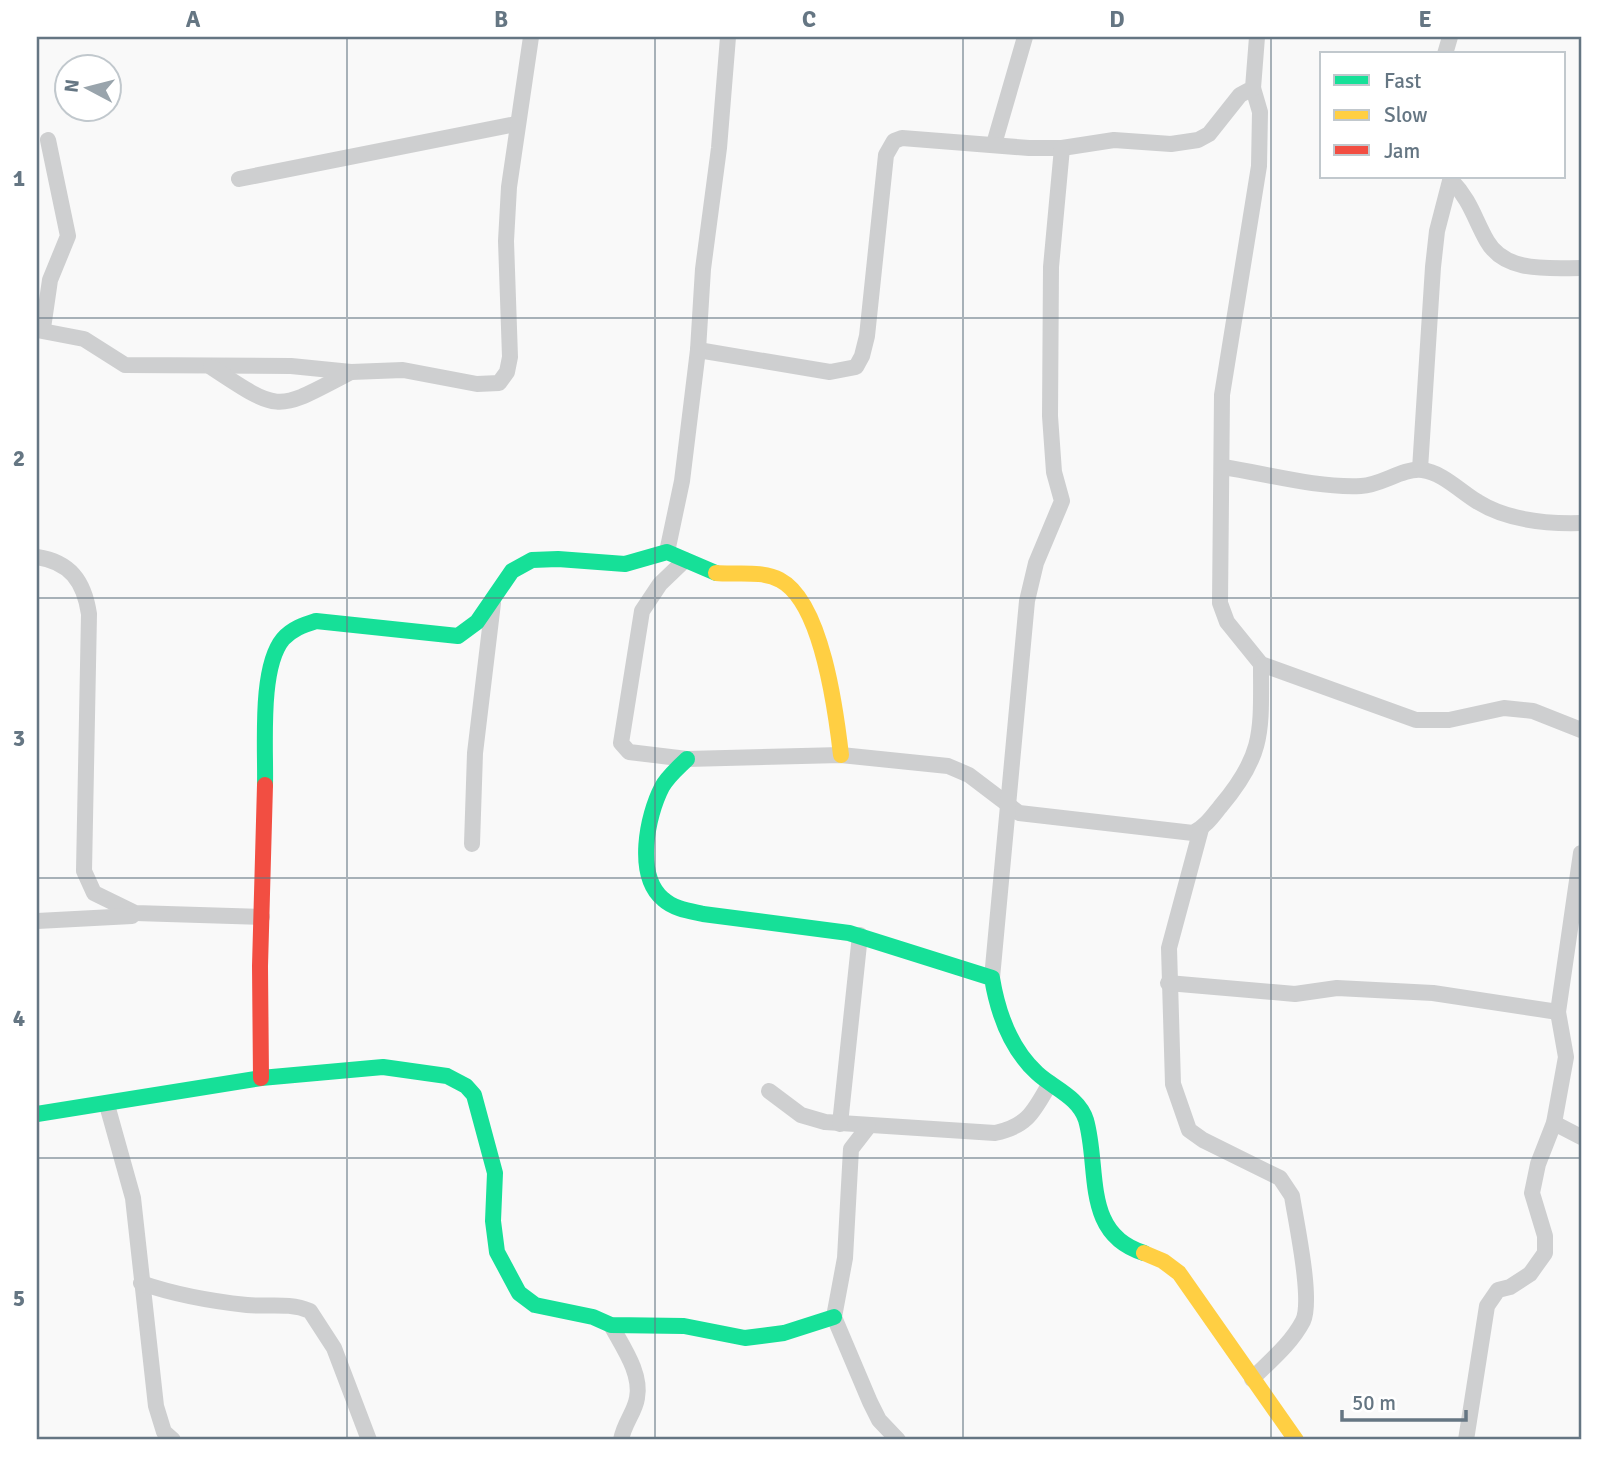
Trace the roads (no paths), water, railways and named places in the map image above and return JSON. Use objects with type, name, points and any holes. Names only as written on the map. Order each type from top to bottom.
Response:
[{"type":"street","points":[[48,140],[68,236],[50,280],[40,329],[84,339],[125,365],[291,366],[351,372],[403,370],[489,386],[499,383],[507,372],[510,330],[506,241],[516,124],[531,37]]},
{"type":"street","points":[[667,552],[682,481],[698,350],[703,269],[719,148],[728,37]]},
{"type":"street","points":[[994,144],[1025,37]]},
{"type":"street","points":[[1257,37],[1253,88],[1260,112],[1259,166],[1222,395],[1220,429],[1223,467],[1220,603],[1227,622],[1261,664],[1416,720],[1449,720],[1504,708],[1533,711],[1581,730]]},
{"type":"street","points":[[698,350],[830,372],[856,367],[867,336],[889,146],[902,138],[1062,148],[1114,140],[1171,144],[1198,140],[1209,134],[1240,96],[1253,88]]},
{"type":"street","points":[[239,178],[516,124]]},
{"type":"street","points":[[1062,148],[1051,267],[1050,416],[1054,472],[1062,501],[1036,563],[1027,601],[992,978],[999,1016],[1008,1035],[1029,1066],[1050,1083],[1070,1094],[1086,1120],[1099,1199],[1109,1234],[1121,1244],[1158,1255],[1179,1273],[1296,1440]]},
{"type":"street","points":[[1420,470],[1433,267],[1437,231],[1451,179]]},
{"type":"street","points":[[1451,179],[1476,213],[1486,240],[1506,261],[1547,268],[1581,268]]},
{"type":"street","points":[[211,367],[249,393],[271,403],[281,404],[304,396],[351,372]]},
{"type":"street","points":[[1223,467],[1359,486],[1380,484],[1408,471],[1420,470],[1430,472],[1480,503],[1521,518],[1552,524],[1581,523]]},
{"type":"street","points":[[261,1078],[267,706],[271,666],[285,635],[296,626],[316,621],[458,636],[468,633],[517,568],[533,561],[627,564],[667,552],[710,571],[772,578],[792,588],[806,613],[833,689],[841,755]]},
{"type":"street","points":[[37,557],[64,565],[86,593],[89,614],[84,871],[87,881],[94,893],[106,901],[128,911],[149,915]]},
{"type":"street","points":[[685,560],[660,584],[642,611],[621,743],[629,752],[687,759],[841,755],[948,766],[969,775],[1008,806],[1027,814],[1184,834],[1201,829]]},
{"type":"street","points":[[472,844],[475,753],[494,597]]},
{"type":"street","points":[[1252,1379],[1294,1335],[1307,1306],[1292,1196],[1280,1178],[1203,1140],[1189,1130],[1173,1084],[1168,983],[1169,948],[1201,829],[1247,773],[1255,756],[1259,733],[1261,664]]},
{"type":"street","points":[[687,759],[663,784],[653,806],[647,859],[654,889],[662,899],[683,908],[731,919],[860,935],[992,978]]},
{"type":"street","points":[[1466,1440],[1487,1306],[1498,1290],[1510,1287],[1530,1275],[1545,1253],[1545,1236],[1532,1193],[1538,1164],[1554,1123],[1566,1057],[1558,1012],[1581,853]]},
{"type":"street","points":[[37,921],[149,915],[262,917]]},
{"type":"street","points":[[840,1124],[860,935]]},
{"type":"street","points":[[1168,983],[1295,994],[1337,988],[1433,993],[1558,1012]]},
{"type":"street","points":[[37,1114],[107,1105],[261,1078],[383,1067],[447,1076],[466,1086],[474,1095],[495,1173],[495,1238],[506,1273],[519,1293],[535,1305],[593,1317],[611,1325],[684,1326],[745,1338],[784,1333],[834,1317]]},
{"type":"street","points":[[769,1091],[801,1115],[840,1124],[868,1128],[995,1133],[1014,1129],[1030,1116],[1050,1083]]},
{"type":"street","points":[[107,1105],[133,1198],[156,1406],[164,1432],[173,1440]]},
{"type":"street","points":[[1554,1123],[1581,1137]]},
{"type":"street","points":[[868,1128],[851,1149],[845,1258],[834,1317],[870,1402],[884,1426],[898,1440]]},
{"type":"street","points":[[141,1283],[187,1298],[258,1306],[274,1304],[310,1311],[334,1348],[369,1440]]},
{"type":"street","points":[[611,1325],[635,1372],[637,1399],[624,1423],[621,1440]]}]
